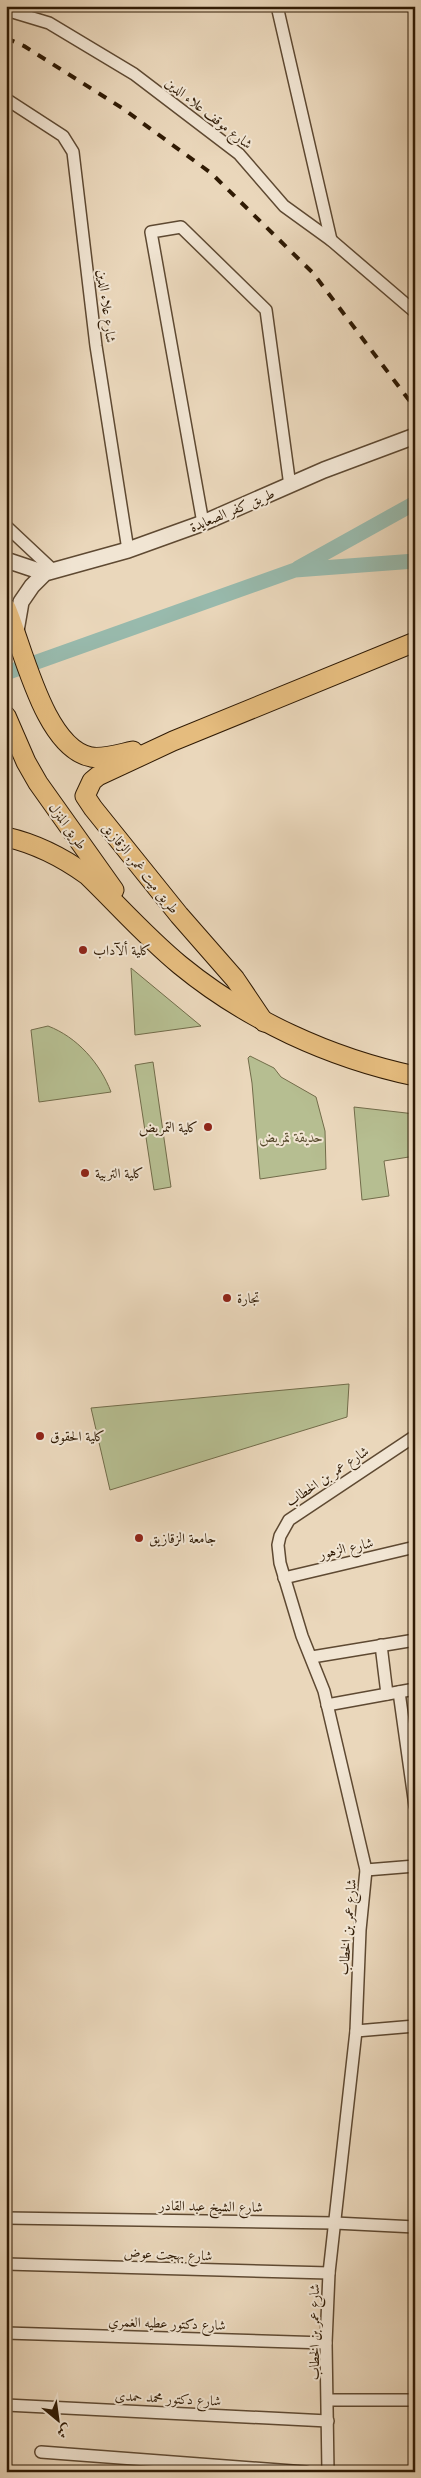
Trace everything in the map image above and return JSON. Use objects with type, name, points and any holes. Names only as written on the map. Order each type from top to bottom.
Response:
[{"type":"highway","points":[[6,608],[16,631]]},
{"type":"highway","name":"طريق ميت غمر, الزقازيق","points":[[16,631],[44,711],[61,738],[80,752],[91,757],[108,757],[173,741]]},
{"type":"highway","name":"طريق ميت غمر, الزقازيق","points":[[264,1022],[235,980],[174,909],[85,796],[92,781],[98,776],[173,741],[415,642]]},
{"type":"highway","name":"طريق المنزل","points":[[8,719],[26,762],[38,783],[137,924]]},
{"type":"highway","points":[[6,837],[39,847],[72,864],[87,875],[137,924]]},
{"type":"highway","name":"طريق ميت غمر, الزقازيق","points":[[137,924],[179,964],[206,985],[264,1022],[294,1037],[391,1071],[415,1076]]},
{"type":"street","points":[[277,6],[331,240]]},
{"type":"street","name":"شارع موقف علاء الدين","points":[[6,10],[49,23],[134,74],[239,154],[284,206],[331,240],[415,312]]},
{"type":"street","name":"شارع علاء الدين","points":[[6,98],[63,136],[73,152],[96,346],[128,550]]},
{"type":"street","points":[[203,523],[151,232],[181,227],[266,310],[290,486]]},
{"type":"street","name":"طريق كفر الصعايدة","points":[[50,572],[128,550],[203,523],[358,456],[415,436]]},
{"type":"street","points":[[6,526],[50,572]]},
{"type":"street","points":[[6,560],[50,572]]},
{"type":"street","points":[[16,631],[21,602],[32,586],[50,572]]},
{"type":"street","name":"شارع عمر بن الخطاب","points":[[328,2472],[326,2343],[329,2274],[356,2031],[360,1930],[366,1870],[327,1705],[312,1657],[302,1636],[284,1578],[278,1545],[289,1520],[415,1436]]},
{"type":"street","name":"شارع الزهور","points":[[284,1578],[415,1547]]},
{"type":"street","points":[[312,1657],[415,1640]]},
{"type":"street","points":[[381,1646],[387,1694]]},
{"type":"street","points":[[327,1705],[415,1690]]},
{"type":"street","points":[[399,1692],[415,1806]]},
{"type":"street","points":[[366,1870],[415,1866]]},
{"type":"street","points":[[356,2031],[415,2026]]},
{"type":"street","name":"شارع الشيخ عبد القادر","points":[[6,2218],[335,2223],[415,2227]]},
{"type":"street","name":"شارع بهجت عوض","points":[[6,2264],[329,2274]]},
{"type":"street","name":"شارع دكتور عطيه الغمري","points":[[6,2333],[326,2343]]},
{"type":"street","points":[[328,2400],[415,2400]]},
{"type":"street","name":"شارع دكتور محمد حمدى","points":[[6,2405],[328,2421]]},
{"type":"street","points":[[41,2452],[306,2472]]},
{"type":"green space","points":[[131,968],[201,1026],[135,1035]]},
{"type":"green space","points":[[48,1026],[69,1037],[86,1052],[101,1071],[111,1092],[39,1102],[31,1030]]},
{"type":"green space","name":"حديقة تمريض","points":[[250,1056],[274,1068],[281,1077],[316,1097],[325,1131],[326,1169],[260,1179],[252,1083],[248,1058]]},
{"type":"green space","points":[[153,1062],[171,1187],[154,1190],[135,1065]]},
{"type":"green space","points":[[354,1107],[415,1114],[415,1156],[384,1161],[389,1196],[362,1200]]},
{"type":"green space","points":[[349,1384],[347,1417],[110,1490],[91,1408]]},
{"type":"waterway","points":[[298,568],[415,503]]},
{"type":"waterway","points":[[6,673],[295,570],[415,561]]},
{"type":"railway","points":[[6,38],[24,46],[122,108],[211,173],[313,273],[415,408]]},
{"type":"place","name":"كلية ألآداب","points":[[83,950]]},
{"type":"place","name":"كلية التمريض","points":[[208,1127]]},
{"type":"place","name":"كلية التربية","points":[[85,1173]]},
{"type":"place","name":"تجارة","points":[[227,1298]]},
{"type":"place","name":"كلية الحقوق","points":[[40,1436]]},
{"type":"place","name":"جامعة الزقازيق","points":[[139,1538]]}]
